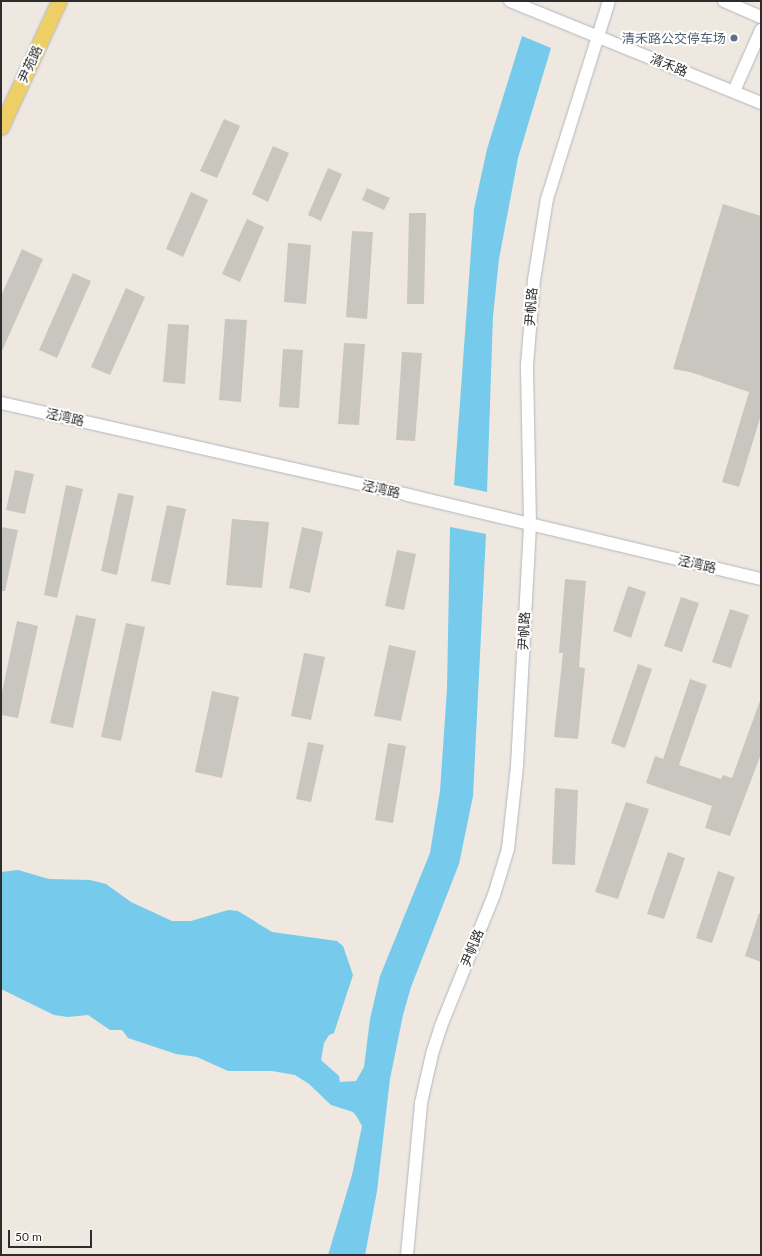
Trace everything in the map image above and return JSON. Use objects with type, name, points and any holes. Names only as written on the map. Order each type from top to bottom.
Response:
[{"type":"main road","name":"尹苑路","points":[[1,127],[59,1]]},
{"type":"street","name":"清禾路","points":[[510,1],[761,102]]},
{"type":"street","name":"尹帆路","points":[[407,1255],[422,1103],[432,1054],[441,1026],[494,895],[508,849],[517,766],[530,524],[527,365],[534,280],[547,199],[609,1]]},
{"type":"street","points":[[724,1],[761,17]]},
{"type":"street","points":[[734,91],[761,30]]},
{"type":"street","name":"泾湾路","points":[[1,403],[451,505],[761,579]]},
{"type":"water","points":[[522,36],[551,48],[518,158],[499,259],[493,316],[487,492],[454,485],[474,209],[487,149]]},
{"type":"water","points":[[450,527],[486,534],[473,796],[459,864],[411,987],[403,1015],[390,1079],[377,1191],[365,1255],[328,1255],[352,1175],[362,1126],[353,1112],[331,1105],[309,1084],[295,1075],[272,1071],[228,1071],[197,1057],[176,1054],[128,1038],[122,1030],[110,1030],[88,1015],[68,1017],[54,1015],[1,989],[1,872],[18,870],[49,879],[90,880],[106,884],[131,902],[172,921],[191,921],[228,910],[238,911],[272,932],[337,941],[343,946],[353,975],[334,1033],[329,1035],[324,1043],[321,1060],[339,1076],[340,1082],[356,1081],[364,1067],[370,1019],[380,976],[430,853],[440,791],[447,689]]},
{"type":"building","points":[[224,119],[240,126],[217,178],[200,171]]},
{"type":"building","points":[[273,146],[289,153],[268,202],[252,194]]},
{"type":"building","points":[[328,168],[342,174],[321,221],[308,215]]},
{"type":"building","points":[[367,188],[390,198],[384,210],[362,200]]},
{"type":"building","points":[[191,192],[208,200],[183,257],[166,249]]},
{"type":"building","points":[[723,204],[761,216],[761,415],[739,487],[722,482],[749,392],[690,372],[673,369]]},
{"type":"building","points":[[409,213],[426,213],[424,304],[407,304]]},
{"type":"building","points":[[247,219],[264,227],[240,282],[222,274]]},
{"type":"building","points":[[352,231],[373,232],[367,319],[346,317]]},
{"type":"building","points":[[288,243],[311,245],[306,304],[284,302]]},
{"type":"building","points":[[22,249],[43,259],[1,353],[1,296]]},
{"type":"building","points":[[73,273],[91,281],[57,358],[39,350]]},
{"type":"building","points":[[126,288],[145,297],[110,375],[91,367]]},
{"type":"building","points":[[225,319],[247,320],[241,402],[219,400]]},
{"type":"building","points":[[168,324],[189,325],[185,384],[163,382]]},
{"type":"building","points":[[344,343],[365,344],[359,425],[338,424]]},
{"type":"building","points":[[283,349],[303,350],[299,408],[279,407]]},
{"type":"building","points":[[402,352],[422,353],[415,441],[396,440]]},
{"type":"building","points":[[15,470],[34,474],[25,514],[6,510]]},
{"type":"building","points":[[66,485],[83,489],[57,598],[44,595]]},
{"type":"building","points":[[118,493],[134,496],[117,575],[101,571]]},
{"type":"building","points":[[167,505],[186,509],[170,585],[151,581]]},
{"type":"building","points":[[232,519],[269,522],[262,588],[226,585]]},
{"type":"building","points":[[1,527],[18,530],[5,591],[1,591]]},
{"type":"building","points":[[302,527],[323,532],[310,593],[289,588]]},
{"type":"building","points":[[397,550],[416,554],[404,610],[385,606]]},
{"type":"building","points":[[565,579],[586,581],[579,667],[585,668],[578,739],[554,737],[563,653],[559,653]]},
{"type":"building","points":[[628,586],[646,592],[631,638],[613,631]]},
{"type":"building","points":[[681,597],[699,603],[682,652],[664,646]]},
{"type":"building","points":[[730,609],[749,615],[731,668],[712,662]]},
{"type":"building","points":[[76,615],[96,619],[73,728],[50,723]]},
{"type":"building","points":[[17,621],[38,626],[18,718],[1,715],[1,697]]},
{"type":"building","points":[[126,623],[145,627],[121,741],[101,737]]},
{"type":"building","points":[[389,645],[416,651],[401,721],[374,716]]},
{"type":"building","points":[[304,653],[325,657],[311,720],[291,716]]},
{"type":"building","points":[[638,664],[652,669],[625,748],[611,743]]},
{"type":"building","points":[[690,679],[707,685],[679,765],[721,779],[723,775],[732,778],[761,698],[761,754],[730,836],[705,828],[712,806],[646,783],[655,756],[663,759]]},
{"type":"building","points":[[212,691],[239,697],[222,778],[195,772]]},
{"type":"building","points":[[308,742],[324,745],[311,802],[296,799]]},
{"type":"building","points":[[388,743],[406,746],[393,823],[375,820]]},
{"type":"building","points":[[555,788],[578,790],[575,865],[552,864]]},
{"type":"building","points":[[626,802],[649,809],[618,899],[595,892]]},
{"type":"building","points":[[668,852],[685,858],[664,919],[647,914]]},
{"type":"building","points":[[718,871],[735,877],[712,943],[696,938]]},
{"type":"building","points":[[759,913],[761,914],[761,962],[745,956]]},
{"type":"place","name":"清禾路公交停车场","points":[[734,38]]}]
